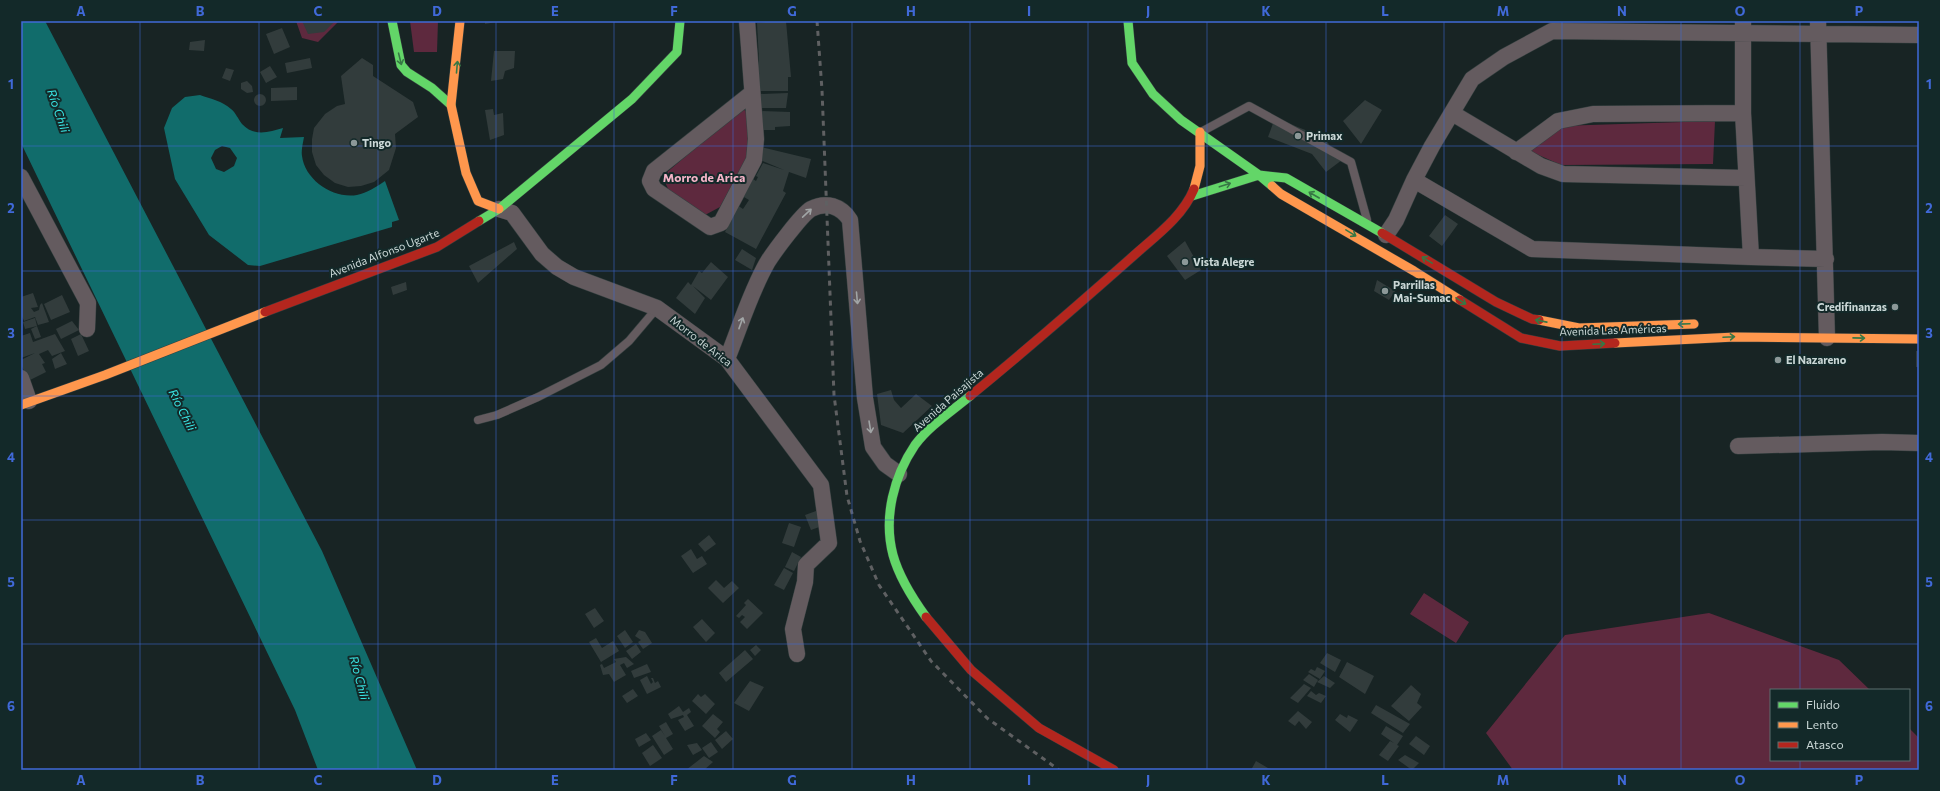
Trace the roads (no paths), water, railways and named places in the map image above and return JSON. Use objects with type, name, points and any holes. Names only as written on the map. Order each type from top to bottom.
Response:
[{"type":"main road","points":[[392,21],[401,65],[407,72],[432,88],[451,105]]},
{"type":"main road","points":[[460,21],[455,80],[451,105],[466,173],[478,200],[499,209]]},
{"type":"main road","name":"Avenida Alfonso Ugarte","points":[[25,403],[105,375],[244,319],[437,248],[499,209],[632,99],[677,52],[680,21]]},
{"type":"main road","name":"Avenida Las Américas","points":[[1128,21],[1132,64],[1153,94],[1181,120],[1259,175],[1281,194],[1414,271],[1521,338],[1560,346],[1736,336],[1827,328],[1919,339]]},
{"type":"main road","name":"Avenida Paisajista","points":[[1114,770],[1039,728],[971,670],[925,616],[905,584],[893,555],[890,529],[891,499],[899,474],[916,444],[937,423],[1107,281],[1174,219],[1192,196],[1199,166],[1200,132]]},
{"type":"main road","points":[[1192,196],[1259,175]]},
{"type":"main road","name":"Avenida Las Américas","points":[[1259,175],[1286,178],[1386,235],[1496,302],[1532,319],[1579,328],[1705,324]]},
{"type":"street","points":[[747,21],[756,139],[754,160],[721,223],[710,227],[654,189],[650,181],[654,171],[752,93]]},
{"type":"street","points":[[1386,235],[1396,220],[1414,180],[1472,79],[1504,56],[1552,31],[1590,26],[1890,27],[1919,35]]},
{"type":"street","points":[[1743,27],[1743,113],[1751,257]]},
{"type":"street","points":[[1818,27],[1827,328]]},
{"type":"street","points":[[1452,113],[1541,166],[1564,174],[1746,178]]},
{"type":"street","points":[[1516,152],[1558,121],[1593,114],[1743,113]]},
{"type":"street","points":[[21,177],[88,303],[87,329]]},
{"type":"street","points":[[1414,180],[1532,249],[1826,259]]},
{"type":"street","points":[[728,360],[752,294],[767,263],[785,237],[810,209],[827,204],[840,208],[850,220],[865,398],[873,447],[886,464],[899,474]]},
{"type":"street","name":"Morro de Arica","points":[[499,209],[512,213],[542,254],[557,267],[574,276],[657,308],[728,360],[822,485],[829,544],[806,565],[805,582],[793,629],[797,654]]},
{"type":"street","points":[[21,378],[25,403]]},
{"type":"street","points":[[1738,446],[1919,443]]},
{"type":"lane","points":[[1200,132],[1249,106],[1351,162],[1369,226]]},
{"type":"lane","points":[[478,420],[497,415],[538,397],[600,365],[629,341],[657,308]]},
{"type":"water","name":"Río Chili","points":[[21,21],[45,21],[322,551],[417,770],[318,770],[295,710],[21,143]]},
{"type":"water","points":[[200,95],[228,106],[236,114],[242,124],[252,131],[262,132],[283,128],[280,138],[304,137],[302,154],[304,165],[314,180],[330,191],[339,194],[357,195],[375,188],[385,181],[399,220],[392,222],[392,227],[260,266],[248,265],[209,235],[175,179],[164,128],[172,108],[185,97]],"holes":[[[222,146],[230,148],[237,158],[234,166],[224,172],[216,169],[211,158],[215,150]]]},
{"type":"railway","points":[[817,21],[822,90],[834,395],[847,496],[860,541],[879,585],[931,661],[987,718],[1059,770]]},
{"type":"place","name":"Primax","points":[[1298,136]]},
{"type":"place","name":"Tingo","points":[[354,143]]},
{"type":"place","name":"Vista Alegre","points":[[1185,262]]},
{"type":"place","name":"Parrillas Mai-Sumac","points":[[1385,291]]},
{"type":"place","name":"Credifinanzas","points":[[1895,307]]},
{"type":"place","name":"El Nazareno","points":[[1778,360]]},
{"type":"district","name":"Morro de Arica","points":[[704,178]]}]
